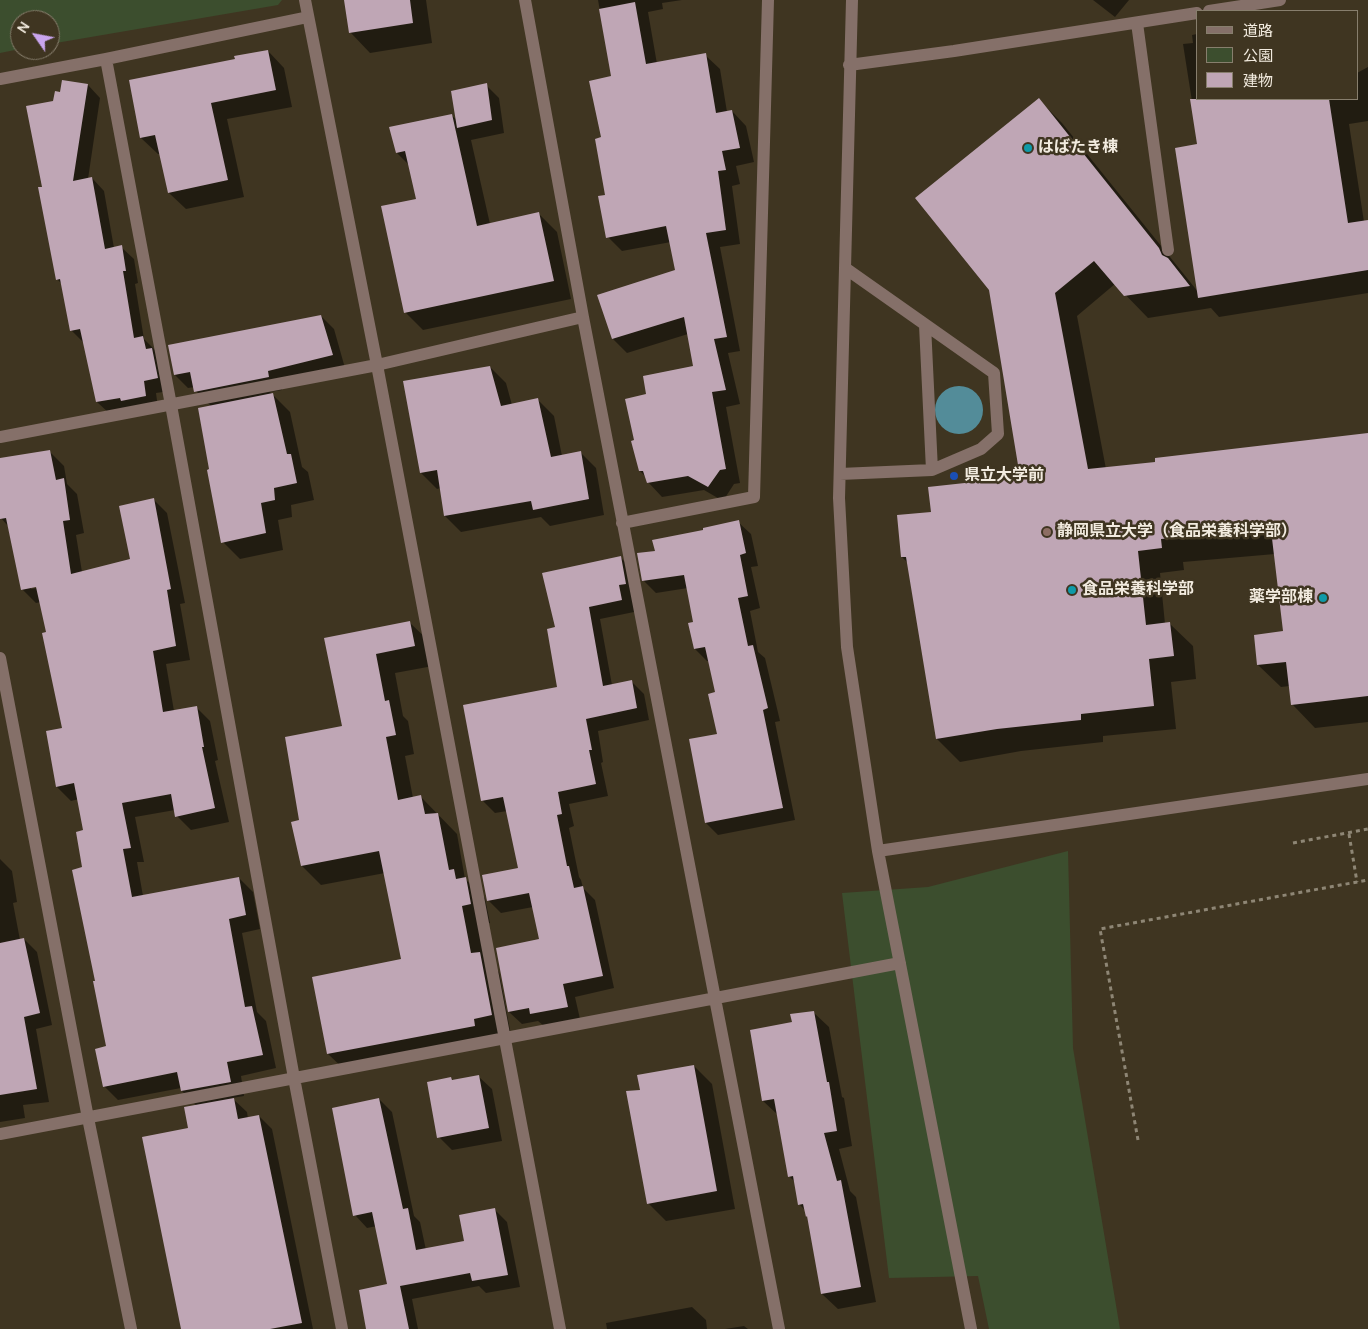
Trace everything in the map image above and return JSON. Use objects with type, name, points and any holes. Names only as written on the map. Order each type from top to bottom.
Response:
[{"type":"street","points":[[305,0],[377,364],[560,1329]]},
{"type":"street","points":[[525,0],[622,523],[779,1329]]},
{"type":"street","points":[[622,523],[754,498],[768,0]]},
{"type":"street","points":[[852,0],[839,498],[847,647],[878,851],[971,1329]]},
{"type":"street","points":[[1215,10],[1280,0]]},
{"type":"street","points":[[849,65],[954,51],[1196,13]]},
{"type":"street","points":[[0,79],[106,59],[308,16]]},
{"type":"street","points":[[1137,23],[1168,250]]},
{"type":"street","points":[[106,59],[342,1329]]},
{"type":"street","points":[[840,474],[932,470],[981,449],[998,434],[994,374],[845,268]]},
{"type":"street","points":[[0,437],[377,364],[583,317]]},
{"type":"street","points":[[925,324],[932,470]]},
{"type":"street","points":[[0,658],[88,1118],[131,1329]]},
{"type":"street","points":[[878,851],[1368,779]]},
{"type":"street","points":[[0,1134],[900,963]]},
{"type":"path","points":[[1293,843],[1368,830]]},
{"type":"path","points":[[1349,834],[1358,882]]},
{"type":"path","points":[[1138,1140],[1100,930],[1368,880]]},
{"type":"green space","points":[[0,0],[282,0],[278,5],[60,42],[60,10],[10,10],[10,51],[0,53]]},
{"type":"green space","points":[[1068,851],[1073,1048],[1120,1329],[989,1329],[978,1276],[889,1278],[842,893],[928,887]]},
{"type":"water","points":[[954,386],[964,386],[973,390],[979,396],[982,401],[982,419],[973,430],[964,434],[954,434],[945,430],[939,424],[935,415],[935,405],[939,396],[945,390]]},
{"type":"building","points":[[344,0],[410,0],[413,23],[349,33]]},
{"type":"building","points":[[635,2],[646,64],[706,53],[716,113],[732,110],[740,148],[722,151],[726,170],[718,171],[726,230],[706,233],[727,337],[714,339],[726,390],[712,392],[726,469],[720,470],[708,487],[688,476],[647,483],[643,471],[639,471],[631,441],[634,440],[625,399],[646,394],[643,376],[693,366],[684,317],[612,339],[597,295],[675,270],[666,226],[606,238],[598,196],[605,195],[595,139],[601,137],[589,81],[611,76],[599,9]]},
{"type":"building","points":[[268,50],[276,90],[211,103],[228,180],[168,193],[155,135],[140,138],[129,80],[235,59],[234,56]]},
{"type":"building","points":[[62,80],[88,84],[73,181],[92,177],[105,249],[122,245],[126,271],[123,271],[134,338],[143,336],[146,349],[152,348],[158,378],[144,381],[146,396],[121,401],[120,398],[96,402],[80,329],[70,331],[60,279],[56,280],[38,187],[42,187],[26,106],[53,101],[55,91],[60,92]]},
{"type":"building","points":[[487,83],[492,120],[457,128],[451,91]]},
{"type":"building","points":[[1039,98],[1159,248],[1162,255],[1168,258],[1190,286],[1124,296],[1094,261],[1055,293],[1088,469],[1155,462],[1155,458],[1368,433],[1368,696],[1291,705],[1286,662],[1257,665],[1254,635],[1283,631],[1271,530],[1161,539],[1162,548],[1138,551],[1146,625],[1170,622],[1174,656],[1149,659],[1154,706],[1081,714],[1081,720],[997,729],[936,739],[906,557],[901,557],[897,515],[931,512],[928,487],[1020,477],[989,290],[915,198]]},
{"type":"building","points":[[1190,99],[1329,100],[1348,223],[1368,220],[1368,270],[1198,298],[1175,148],[1197,144]]},
{"type":"building","points":[[452,114],[477,226],[539,212],[554,281],[404,313],[381,206],[416,199],[405,151],[396,153],[389,127]]},
{"type":"building","points":[[321,315],[333,355],[268,371],[269,377],[194,392],[190,372],[174,375],[168,345]]},
{"type":"building","points":[[490,366],[501,406],[538,398],[551,457],[581,451],[589,499],[533,510],[531,501],[444,516],[437,470],[420,473],[403,381]]},
{"type":"building","points":[[273,393],[287,454],[291,454],[297,483],[274,488],[275,500],[261,503],[266,533],[221,543],[207,470],[209,469],[198,408]]},
{"type":"building","points":[[50,450],[56,480],[64,478],[70,520],[63,521],[71,574],[130,559],[119,506],[154,498],[171,589],[167,590],[176,646],[153,651],[163,712],[197,706],[204,747],[202,747],[215,808],[175,817],[171,794],[122,803],[131,848],[123,849],[132,897],[239,877],[246,915],[229,919],[245,1007],[252,1006],[263,1055],[227,1062],[231,1082],[181,1091],[177,1072],[103,1087],[95,1049],[106,1046],[93,981],[95,981],[72,870],[82,867],[76,832],[83,830],[74,783],[56,787],[46,731],[62,728],[42,633],[46,632],[36,587],[21,590],[6,518],[0,519],[0,458]]},
{"type":"building","points":[[739,520],[746,553],[740,555],[748,596],[738,598],[748,646],[753,645],[768,708],[763,710],[783,808],[705,823],[689,739],[717,734],[708,694],[715,692],[705,647],[694,649],[688,623],[693,622],[684,575],[642,581],[637,553],[655,551],[652,540],[703,530],[703,528]]},
{"type":"building","points":[[621,556],[626,584],[619,585],[622,600],[589,607],[603,686],[632,680],[637,708],[586,719],[592,750],[589,750],[596,784],[558,792],[562,814],[557,815],[567,866],[569,866],[574,888],[583,886],[603,976],[563,984],[568,1007],[530,1014],[529,1008],[508,1012],[496,948],[539,939],[529,893],[487,901],[482,875],[518,868],[503,797],[481,801],[463,705],[557,687],[547,629],[555,627],[542,573]]},
{"type":"building","points":[[410,621],[415,646],[376,654],[385,701],[389,700],[396,735],[386,737],[398,800],[421,795],[425,814],[438,813],[449,870],[454,869],[456,879],[466,877],[471,904],[462,906],[471,953],[480,952],[492,1015],[474,1019],[475,1026],[327,1054],[312,977],[401,959],[379,851],[301,866],[291,822],[299,820],[285,737],[342,726],[324,638]]},
{"type":"building","points":[[24,938],[40,1013],[24,1017],[37,1089],[0,1095],[0,943]]},
{"type":"building","points":[[814,1011],[837,1131],[824,1133],[837,1181],[841,1180],[861,1287],[821,1294],[807,1216],[803,1204],[798,1205],[793,1176],[788,1177],[774,1099],[762,1101],[750,1030],[792,1022],[790,1014]]},
{"type":"building","points":[[694,1065],[717,1191],[647,1204],[626,1091],[640,1090],[637,1075]]},
{"type":"building","points":[[479,1075],[489,1128],[437,1138],[427,1082],[451,1077],[452,1080]]},
{"type":"building","points":[[234,1098],[238,1119],[259,1115],[302,1323],[270,1329],[181,1329],[142,1137],[188,1128],[184,1107]]},
{"type":"building","points":[[379,1098],[403,1209],[408,1208],[416,1250],[464,1241],[459,1215],[495,1208],[508,1275],[472,1281],[470,1273],[400,1286],[409,1329],[366,1329],[359,1290],[387,1284],[372,1212],[353,1216],[332,1108]]},
{"type":"place","name":"はばたき棟","points":[[1028,148]]},
{"type":"place","name":"県立大学前","points":[[954,476]]},
{"type":"place","name":"静岡県立大学（食品栄養科学部）","points":[[1047,532]]},
{"type":"place","name":"食品栄養科学部","points":[[1072,590]]},
{"type":"place","name":"薬学部棟","points":[[1323,598]]}]
